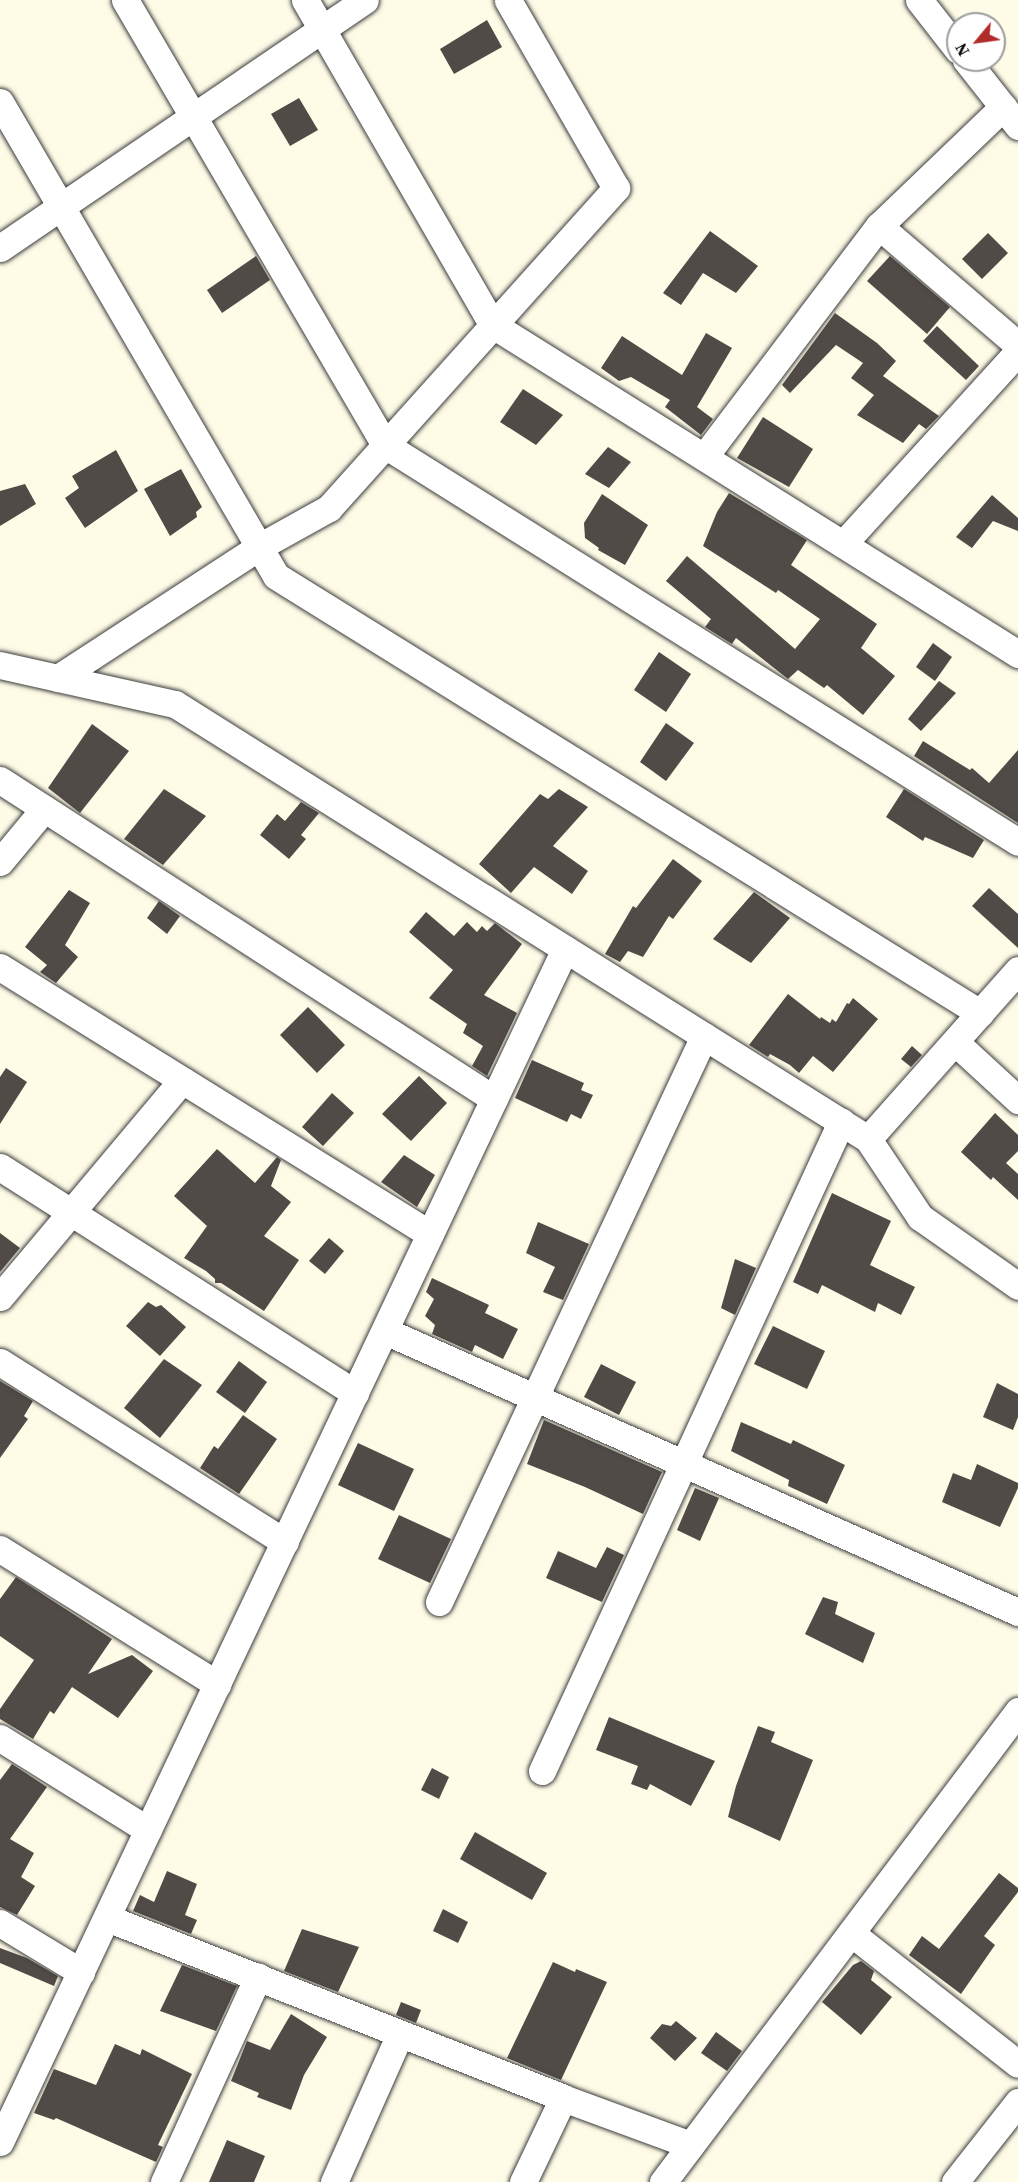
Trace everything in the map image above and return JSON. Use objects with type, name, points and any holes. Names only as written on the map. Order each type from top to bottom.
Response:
[{"type":"street","points":[[125,0],[385,445],[1018,842]]},
{"type":"street","points":[[305,0],[493,325],[1018,654]]},
{"type":"street","points":[[0,248],[365,0]]},
{"type":"street","points":[[58,678],[258,547],[329,508],[616,188],[508,0]]},
{"type":"street","points":[[919,0],[946,35]]},
{"type":"street","points":[[704,457],[879,226],[1010,116],[975,72]]},
{"type":"street","points":[[0,102],[276,576],[980,1013]]},
{"type":"street","points":[[879,226],[1018,345]]},
{"type":"street","points":[[843,544],[1018,352]]},
{"type":"street","points":[[0,665],[175,704],[868,1139],[920,1217],[1018,1286]]},
{"type":"street","points":[[0,780],[494,1099]]},
{"type":"street","points":[[0,862],[44,808]]},
{"type":"street","points":[[0,2142],[8,2105],[81,1972],[566,949]]},
{"type":"street","points":[[0,967],[430,1234]]},
{"type":"street","points":[[868,1139],[1018,970]]},
{"type":"street","points":[[439,1602],[704,1036]]},
{"type":"street","points":[[955,1042],[1018,1100]]},
{"type":"street","points":[[0,1297],[182,1080]]},
{"type":"street","points":[[542,1771],[841,1122]]},
{"type":"street","points":[[0,1167],[355,1393]]},
{"type":"street","points":[[385,1331],[1018,1611]]},
{"type":"street","points":[[0,1362],[285,1542]]},
{"type":"street","points":[[0,1549],[217,1684]]},
{"type":"street","points":[[663,2182],[1018,1711]]},
{"type":"street","points":[[0,1738],[148,1830]]},
{"type":"street","points":[[106,1918],[563,2098],[691,2145]]},
{"type":"street","points":[[0,1923],[81,1972]]},
{"type":"street","points":[[851,1933],[1018,2064]]},
{"type":"street","points":[[164,2182],[258,1977]]},
{"type":"street","points":[[334,2182],[400,2034]]},
{"type":"street","points":[[523,2182],[563,2098]]},
{"type":"street","points":[[955,2182],[1018,2102]]},
{"type":"building","points":[[487,20],[502,47],[454,74],[440,49]]},
{"type":"building","points":[[299,98],[318,130],[290,146],[271,114]]},
{"type":"building","points":[[710,231],[758,266],[736,293],[703,273],[681,305],[663,293]]},
{"type":"building","points":[[988,233],[1008,253],[982,279],[962,259]]},
{"type":"building","points":[[256,256],[270,280],[222,313],[207,290]]},
{"type":"building","points":[[890,256],[950,307],[927,334],[867,281]]},
{"type":"building","points":[[835,313],[877,343],[896,361],[883,376],[939,416],[926,429],[919,424],[903,443],[857,415],[874,395],[851,378],[863,363],[836,345],[790,393],[782,385]]},
{"type":"building","points":[[937,326],[979,366],[966,380],[923,341]]},
{"type":"building","points":[[706,333],[732,348],[697,407],[713,419],[701,435],[665,407],[670,400],[631,377],[619,381],[601,368],[622,336],[682,375]]},
{"type":"building","points":[[523,389],[563,415],[536,445],[500,422]]},
{"type":"building","points":[[763,417],[813,449],[789,487],[737,458]]},
{"type":"building","points":[[608,447],[631,462],[609,488],[585,474]]},
{"type":"building","points":[[116,450],[138,491],[85,528],[65,498],[79,488],[72,476]]},
{"type":"building","points":[[181,469],[202,507],[196,512],[197,517],[170,536],[144,489]]},
{"type":"building","points":[[25,484],[36,504],[0,526],[0,491]]},
{"type":"building","points":[[729,493],[807,540],[791,565],[877,624],[861,648],[895,676],[863,715],[827,685],[824,688],[798,670],[788,679],[736,638],[732,644],[705,627],[711,619],[666,581],[687,556],[795,649],[820,619],[778,590],[776,593],[703,546],[717,512]]},
{"type":"building","points":[[602,494],[648,525],[625,565],[598,550],[599,548],[585,538],[584,523]]},
{"type":"building","points":[[992,495],[1018,518],[1018,531],[993,521],[972,548],[956,537]]},
{"type":"building","points":[[933,643],[952,657],[935,681],[916,667]]},
{"type":"building","points":[[659,652],[691,674],[666,712],[634,690]]},
{"type":"building","points":[[939,681],[956,693],[921,731],[908,719]]},
{"type":"building","points":[[666,723],[694,743],[666,781],[640,762]]},
{"type":"building","points":[[92,724],[129,751],[80,813],[48,788]]},
{"type":"building","points":[[923,741],[970,770],[972,768],[989,783],[1018,750],[1018,823],[914,756]]},
{"type":"building","points":[[164,789],[206,816],[163,865],[124,839]]},
{"type":"building","points":[[559,789],[588,807],[553,846],[588,871],[572,894],[534,867],[511,893],[479,864],[540,794],[548,799]]},
{"type":"building","points":[[904,789],[984,840],[973,858],[925,837],[923,841],[886,817]]},
{"type":"building","points":[[301,802],[319,813],[301,835],[306,839],[289,859],[260,835],[277,814],[285,821]]},
{"type":"building","points":[[673,859],[702,881],[673,919],[669,916],[643,957],[628,951],[620,962],[605,954],[633,906],[636,908]]},
{"type":"building","points":[[989,888],[1018,914],[1018,948],[972,906]]},
{"type":"building","points":[[69,890],[90,903],[65,945],[78,957],[56,983],[40,972],[47,965],[25,947]]},
{"type":"building","points":[[754,892],[790,918],[751,963],[713,939]]},
{"type":"building","points":[[159,901],[180,916],[167,934],[147,918]]},
{"type":"building","points":[[426,912],[454,936],[467,922],[477,932],[482,926],[487,931],[495,923],[522,944],[484,995],[517,1013],[487,1076],[472,1066],[483,1046],[463,1033],[467,1024],[429,998],[453,970],[409,932]]},
{"type":"building","points":[[788,994],[820,1019],[821,1017],[830,1023],[832,1019],[836,1022],[847,1003],[849,1004],[853,998],[878,1019],[833,1072],[813,1056],[799,1073],[790,1065],[770,1054],[768,1057],[749,1045]]},
{"type":"building","points":[[308,1007],[345,1045],[317,1073],[280,1035]]},
{"type":"building","points":[[912,1046],[922,1055],[911,1067],[901,1059]]},
{"type":"building","points":[[532,1060],[584,1083],[581,1090],[593,1095],[581,1119],[571,1114],[567,1122],[515,1098]]},
{"type":"building","points":[[6,1068],[27,1082],[0,1124],[0,1077]]},
{"type":"building","points":[[419,1076],[447,1103],[411,1141],[382,1114]]},
{"type":"building","points":[[332,1093],[354,1113],[323,1146],[302,1127]]},
{"type":"building","points":[[995,1113],[1018,1135],[1018,1151],[1006,1163],[1018,1174],[1018,1200],[993,1177],[991,1180],[961,1152]]},
{"type":"building","points":[[217,1149],[255,1183],[277,1157],[281,1160],[271,1186],[291,1202],[264,1236],[299,1260],[264,1311],[221,1283],[215,1283],[215,1279],[206,1271],[184,1258],[207,1226],[174,1196]]},
{"type":"building","points":[[404,1155],[435,1175],[417,1207],[381,1182]]},
{"type":"building","points":[[832,1193],[891,1221],[870,1265],[915,1287],[901,1315],[878,1303],[875,1312],[822,1285],[818,1294],[793,1282]]},
{"type":"building","points":[[538,1222],[589,1244],[563,1300],[543,1292],[555,1267],[526,1253]]},
{"type":"building","points":[[0,1233],[20,1248],[0,1272]]},
{"type":"building","points":[[329,1238],[344,1251],[325,1274],[309,1261]]},
{"type":"building","points":[[735,1259],[756,1268],[735,1315],[721,1308]]},
{"type":"building","points":[[432,1278],[489,1305],[485,1313],[518,1329],[503,1359],[475,1345],[472,1352],[432,1334],[435,1325],[425,1316],[434,1299],[426,1292]]},
{"type":"building","points":[[148,1302],[156,1307],[161,1305],[186,1327],[160,1356],[126,1326]]},
{"type":"building","points":[[773,1326],[825,1351],[807,1389],[754,1364]]},
{"type":"building","points":[[164,1359],[202,1385],[160,1438],[124,1408]]},
{"type":"building","points":[[239,1361],[267,1382],[245,1413],[216,1392]]},
{"type":"building","points":[[601,1364],[636,1382],[619,1415],[584,1397]]},
{"type":"building","points":[[0,1381],[33,1401],[24,1416],[28,1419],[0,1458]]},
{"type":"building","points":[[997,1383],[1018,1394],[1018,1417],[1013,1430],[983,1417]]},
{"type":"building","points":[[243,1415],[277,1439],[239,1494],[200,1468],[214,1446],[218,1449]]},
{"type":"building","points":[[544,1420],[662,1472],[643,1514],[585,1487],[527,1464]]},
{"type":"building","points":[[741,1422],[791,1444],[793,1440],[845,1465],[827,1504],[788,1486],[789,1480],[731,1451]]},
{"type":"building","points":[[358,1443],[414,1469],[394,1511],[338,1485]]},
{"type":"building","points":[[977,1464],[1018,1483],[1018,1488],[1000,1527],[942,1502],[953,1473],[971,1480]]},
{"type":"building","points":[[695,1488],[719,1498],[700,1541],[677,1530]]},
{"type":"building","points":[[399,1515],[451,1539],[430,1583],[378,1559]]},
{"type":"building","points":[[607,1547],[624,1555],[602,1602],[546,1578],[558,1551],[596,1568]]},
{"type":"building","points":[[16,1577],[112,1639],[88,1674],[132,1655],[153,1671],[118,1718],[72,1687],[54,1714],[50,1711],[33,1739],[0,1719],[0,1709],[34,1660],[0,1636],[0,1599]]},
{"type":"building","points":[[823,1597],[838,1602],[835,1614],[875,1633],[863,1663],[805,1634]]},
{"type":"building","points":[[609,1717],[715,1761],[691,1806],[650,1784],[647,1790],[631,1784],[638,1766],[596,1750]]},
{"type":"building","points":[[758,1726],[775,1732],[771,1742],[813,1760],[780,1841],[728,1817],[736,1786]]},
{"type":"building","points":[[12,1764],[47,1787],[10,1839],[34,1853],[21,1877],[35,1886],[17,1915],[0,1907],[0,1780]]},
{"type":"building","points":[[432,1768],[449,1777],[439,1799],[421,1790]]},
{"type":"building","points":[[475,1832],[547,1873],[532,1900],[460,1859]]},
{"type":"building","points":[[167,1871],[197,1884],[185,1915],[197,1920],[191,1934],[133,1911],[140,1895],[154,1902]]},
{"type":"building","points":[[999,1873],[1018,1888],[1018,1892],[984,1936],[995,1945],[961,1994],[909,1955],[922,1936],[939,1949]]},
{"type":"building","points":[[443,1909],[468,1922],[458,1943],[433,1931]]},
{"type":"building","points":[[302,1929],[359,1947],[338,1992],[284,1971]]},
{"type":"building","points":[[0,1948],[27,1958],[58,1976],[54,1986],[0,1963]]},
{"type":"building","points":[[861,1961],[874,1971],[871,1980],[892,1997],[861,2035],[822,2002],[853,1965]]},
{"type":"building","points":[[553,1962],[607,1982],[561,2080],[507,2058]]},
{"type":"building","points":[[182,1965],[237,1986],[216,2031],[160,2011]]},
{"type":"building","points":[[401,2002],[421,2010],[416,2023],[396,2015]]},
{"type":"building","points":[[291,2014],[327,2037],[304,2075],[291,2110],[257,2097],[259,2093],[231,2081],[247,2041],[270,2050]]},
{"type":"building","points":[[676,2021],[697,2038],[675,2061],[650,2038],[662,2024],[671,2026]]},
{"type":"building","points":[[716,2032],[742,2051],[727,2071],[701,2053]]},
{"type":"building","points":[[115,2044],[140,2055],[142,2049],[192,2074],[158,2145],[163,2147],[156,2162],[56,2118],[54,2120],[34,2113],[54,2069],[96,2085]]},
{"type":"building","points":[[227,2140],[265,2156],[254,2182],[209,2182]]}]
